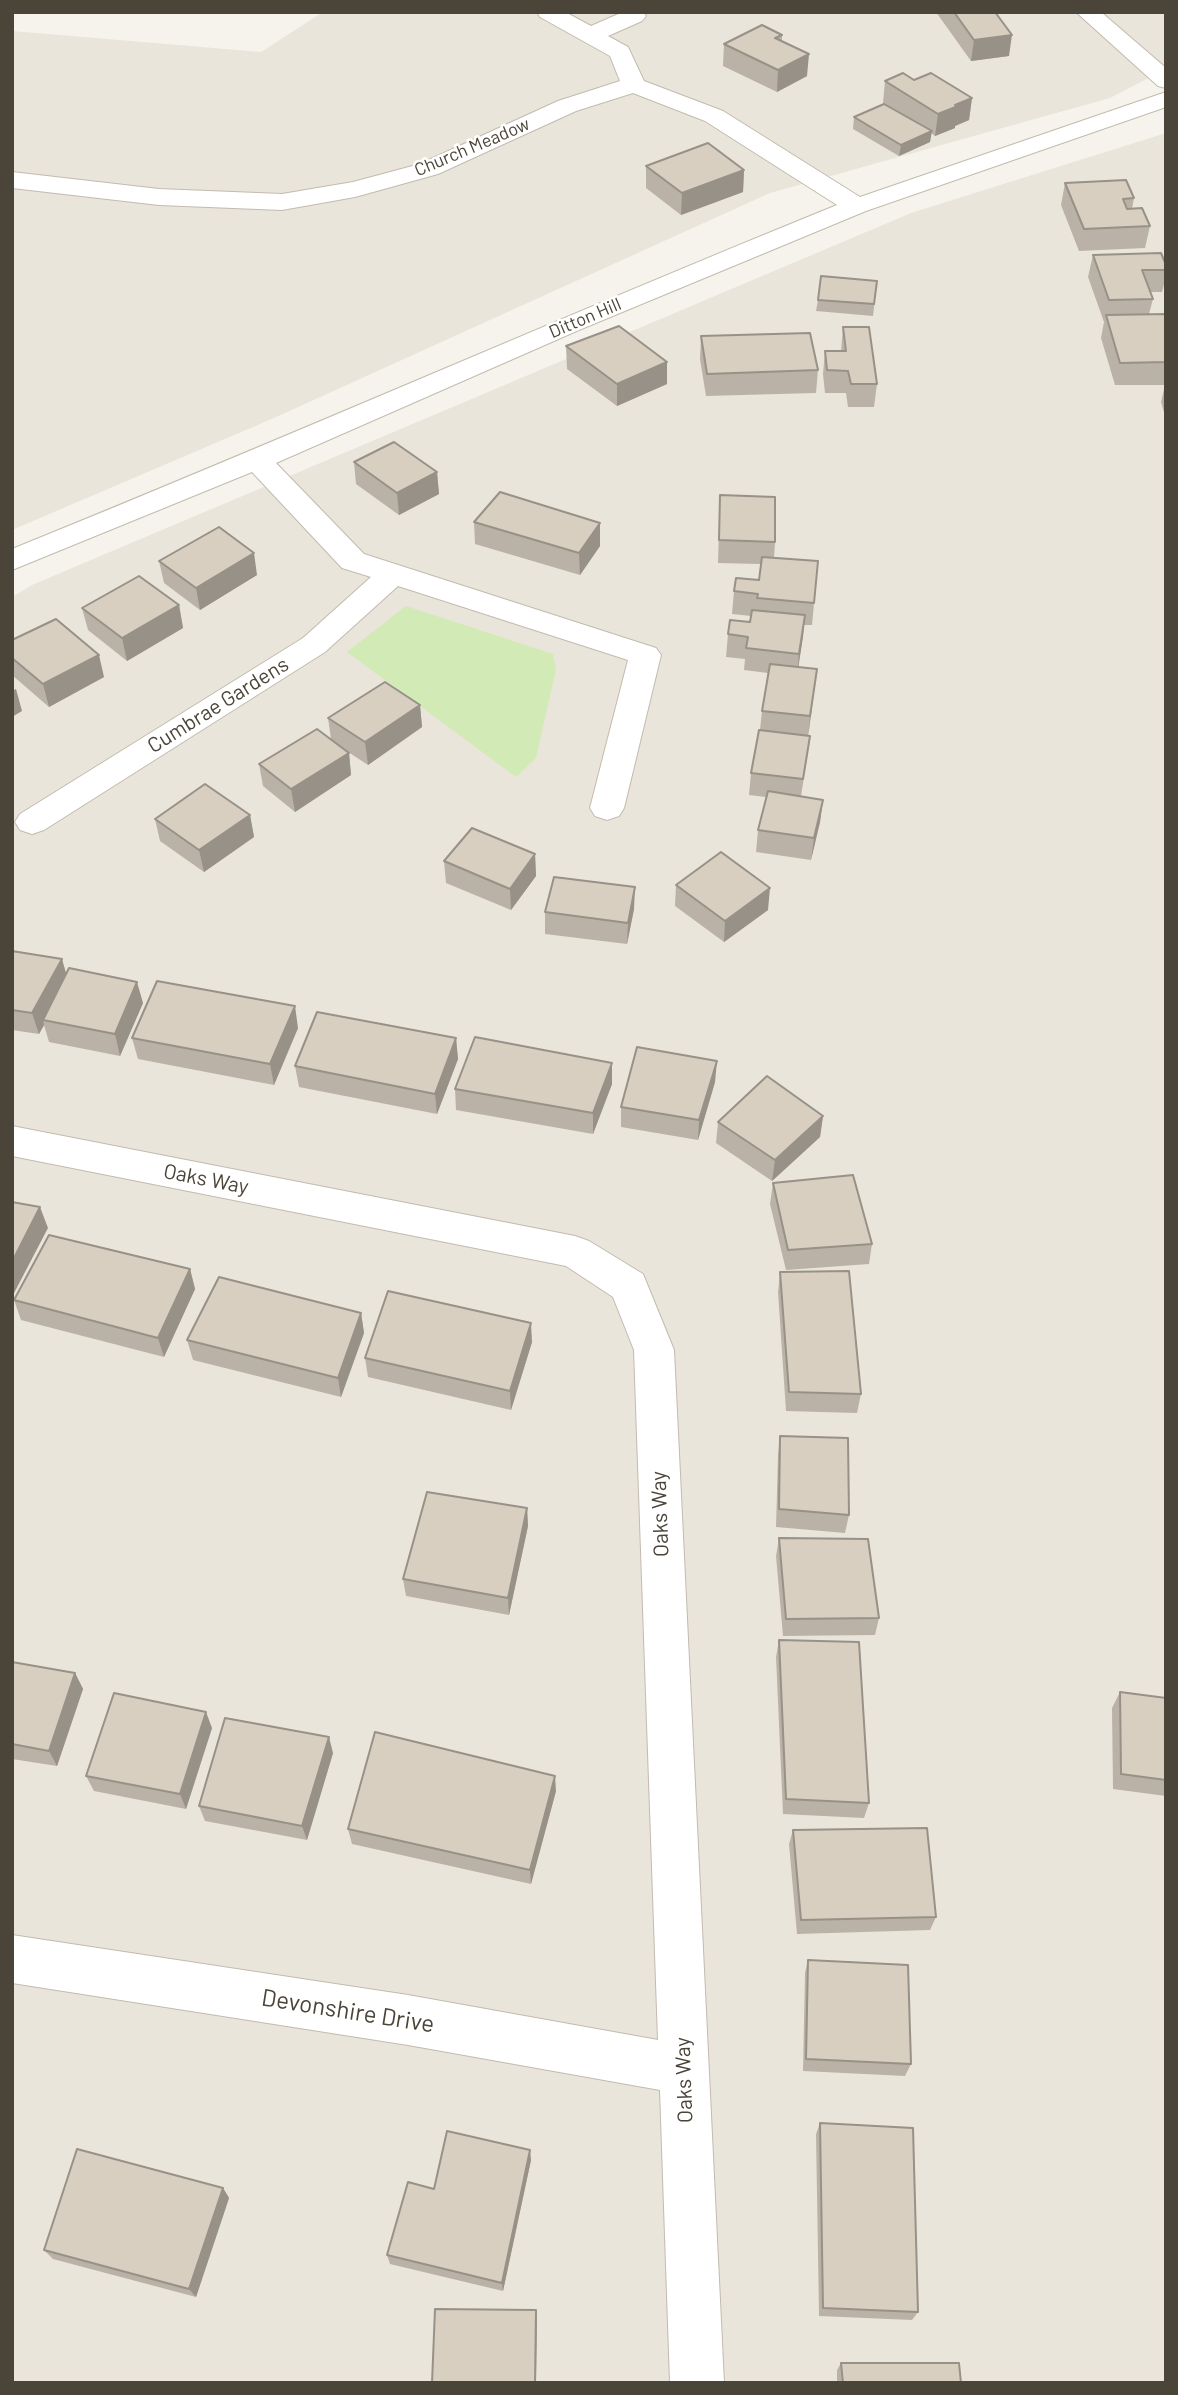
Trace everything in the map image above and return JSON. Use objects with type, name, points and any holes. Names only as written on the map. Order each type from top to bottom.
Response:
[{"type":"street","points":[[548,12],[620,52],[634,85],[714,116],[857,206]]},
{"type":"street","points":[[1087,12],[1166,81]]},
{"type":"street","points":[[590,35],[635,16]]},
{"type":"street","name":"Church Meadow","points":[[12,180],[159,197],[282,202],[355,189],[429,169],[567,106],[634,85]]},
{"type":"street","name":"Ditton Hill","points":[[12,560],[257,460],[569,324],[857,206],[1166,99]]},
{"type":"street","points":[[257,460],[353,561],[645,655],[607,808]]},
{"type":"street","name":"Cumbrae Gardens","points":[[32,822],[314,645],[393,574]]},
{"type":"street","name":"Oaks Way","points":[[12,1141],[575,1252],[629,1286],[654,1350],[697,2383]]},
{"type":"street","name":"Devonshire Drive","points":[[12,1959],[408,2020],[684,2070]]},
{"type":"shaded area","points":[[323,12],[1166,12],[1166,69],[1110,98],[770,193],[274,418],[12,530],[12,31],[261,52]]},
{"type":"shaded area","points":[[1166,133],[1166,2383],[12,2383],[12,597],[32,585],[911,213]]},
{"type":"green space","points":[[406,606],[553,654],[556,669],[536,758],[516,777],[347,652]]},
{"type":"building","points":[[954,12],[995,12],[1012,35],[974,40]]},
{"type":"building","points":[[762,25],[782,35],[775,38],[809,54],[778,70],[724,44]]},
{"type":"building","points":[[903,73],[914,80],[931,73],[972,98],[938,114],[885,81]]},
{"type":"building","points":[[884,104],[932,131],[901,145],[854,117]]},
{"type":"building","points":[[708,143],[744,170],[682,193],[646,166]]},
{"type":"building","points":[[1126,180],[1134,198],[1123,199],[1127,209],[1142,208],[1150,226],[1084,229],[1065,183]]},
{"type":"building","points":[[1161,253],[1166,270],[1142,270],[1153,299],[1109,300],[1093,255]]},
{"type":"building","points":[[821,276],[877,281],[874,304],[818,300]]},
{"type":"building","points":[[1166,314],[1166,362],[1120,363],[1106,315]]},
{"type":"building","points":[[619,326],[667,362],[617,384],[566,346]]},
{"type":"building","points":[[843,327],[869,327],[877,384],[851,384],[848,371],[827,370],[825,351],[846,351]]},
{"type":"building","points":[[810,333],[818,370],[707,374],[701,336]]},
{"type":"building","points":[[394,442],[437,472],[397,493],[354,462]]},
{"type":"building","points":[[500,492],[600,523],[579,553],[474,522]]},
{"type":"building","points":[[720,495],[775,497],[775,542],[719,540]]},
{"type":"building","points":[[219,527],[254,553],[196,588],[159,561]]},
{"type":"building","points":[[762,557],[818,561],[814,603],[757,598],[758,594],[734,591],[736,578],[759,580]]},
{"type":"building","points":[[139,576],[179,605],[122,638],[82,608]]},
{"type":"building","points":[[752,610],[805,615],[799,654],[746,648],[748,637],[728,634],[730,620],[750,622]]},
{"type":"building","points":[[56,619],[99,655],[43,684],[12,658],[12,640]]},
{"type":"building","points":[[770,664],[817,669],[810,716],[762,711]]},
{"type":"building","points":[[385,682],[420,705],[365,742],[328,718]]},
{"type":"building","points":[[317,729],[349,753],[291,789],[259,764]]},
{"type":"building","points":[[759,730],[810,736],[803,779],[751,773]]},
{"type":"building","points":[[205,784],[250,815],[199,850],[155,819]]},
{"type":"building","points":[[768,791],[823,800],[814,838],[758,830]]},
{"type":"building","points":[[472,828],[535,854],[510,889],[444,861]]},
{"type":"building","points":[[721,852],[770,888],[725,921],[676,885]]},
{"type":"building","points":[[554,877],[635,887],[628,923],[545,912]]},
{"type":"building","points":[[12,951],[62,959],[32,1013],[12,1010]]},
{"type":"building","points":[[69,968],[137,982],[115,1034],[43,1020]]},
{"type":"building","points":[[157,981],[295,1006],[270,1064],[132,1038]]},
{"type":"building","points":[[317,1012],[456,1038],[435,1094],[295,1066]]},
{"type":"building","points":[[475,1037],[612,1063],[593,1113],[455,1089]]},
{"type":"building","points":[[637,1047],[717,1061],[699,1120],[621,1107]]},
{"type":"building","points":[[767,1076],[823,1116],[775,1160],[718,1122]]},
{"type":"building","points":[[853,1175],[872,1244],[788,1250],[773,1183]]},
{"type":"building","points":[[12,1202],[40,1207],[12,1262]]},
{"type":"building","points":[[49,1235],[190,1269],[158,1338],[14,1300]]},
{"type":"building","points":[[849,1271],[861,1394],[789,1392],[780,1272]]},
{"type":"building","points":[[219,1277],[361,1313],[338,1378],[187,1340]]},
{"type":"building","points":[[388,1291],[531,1323],[510,1391],[365,1358]]},
{"type":"building","points":[[780,1436],[848,1438],[849,1515],[779,1509]]},
{"type":"building","points":[[427,1492],[527,1508],[508,1598],[403,1579]]},
{"type":"building","points":[[779,1538],[868,1539],[879,1618],[786,1619]]},
{"type":"building","points":[[779,1640],[859,1642],[869,1803],[786,1799]]},
{"type":"building","points":[[12,1662],[75,1673],[49,1751],[12,1744]]},
{"type":"building","points":[[1120,1692],[1166,1698],[1166,1780],[1121,1774]]},
{"type":"building","points":[[114,1693],[206,1712],[180,1794],[86,1776]]},
{"type":"building","points":[[225,1718],[329,1737],[302,1826],[199,1806]]},
{"type":"building","points":[[375,1732],[555,1776],[530,1870],[348,1829]]},
{"type":"building","points":[[927,1828],[936,1917],[801,1920],[793,1830]]},
{"type":"building","points":[[808,1960],[908,1965],[911,2064],[806,2059]]},
{"type":"building","points":[[820,2123],[913,2128],[918,2312],[823,2308]]},
{"type":"building","points":[[447,2131],[530,2150],[502,2283],[387,2255],[408,2182],[434,2189]]},
{"type":"building","points":[[77,2149],[223,2188],[189,2289],[44,2250]]},
{"type":"building","points":[[435,2309],[536,2310],[535,2383],[432,2383]]},
{"type":"building","points":[[841,2363],[959,2363],[961,2383],[843,2383]]}]
